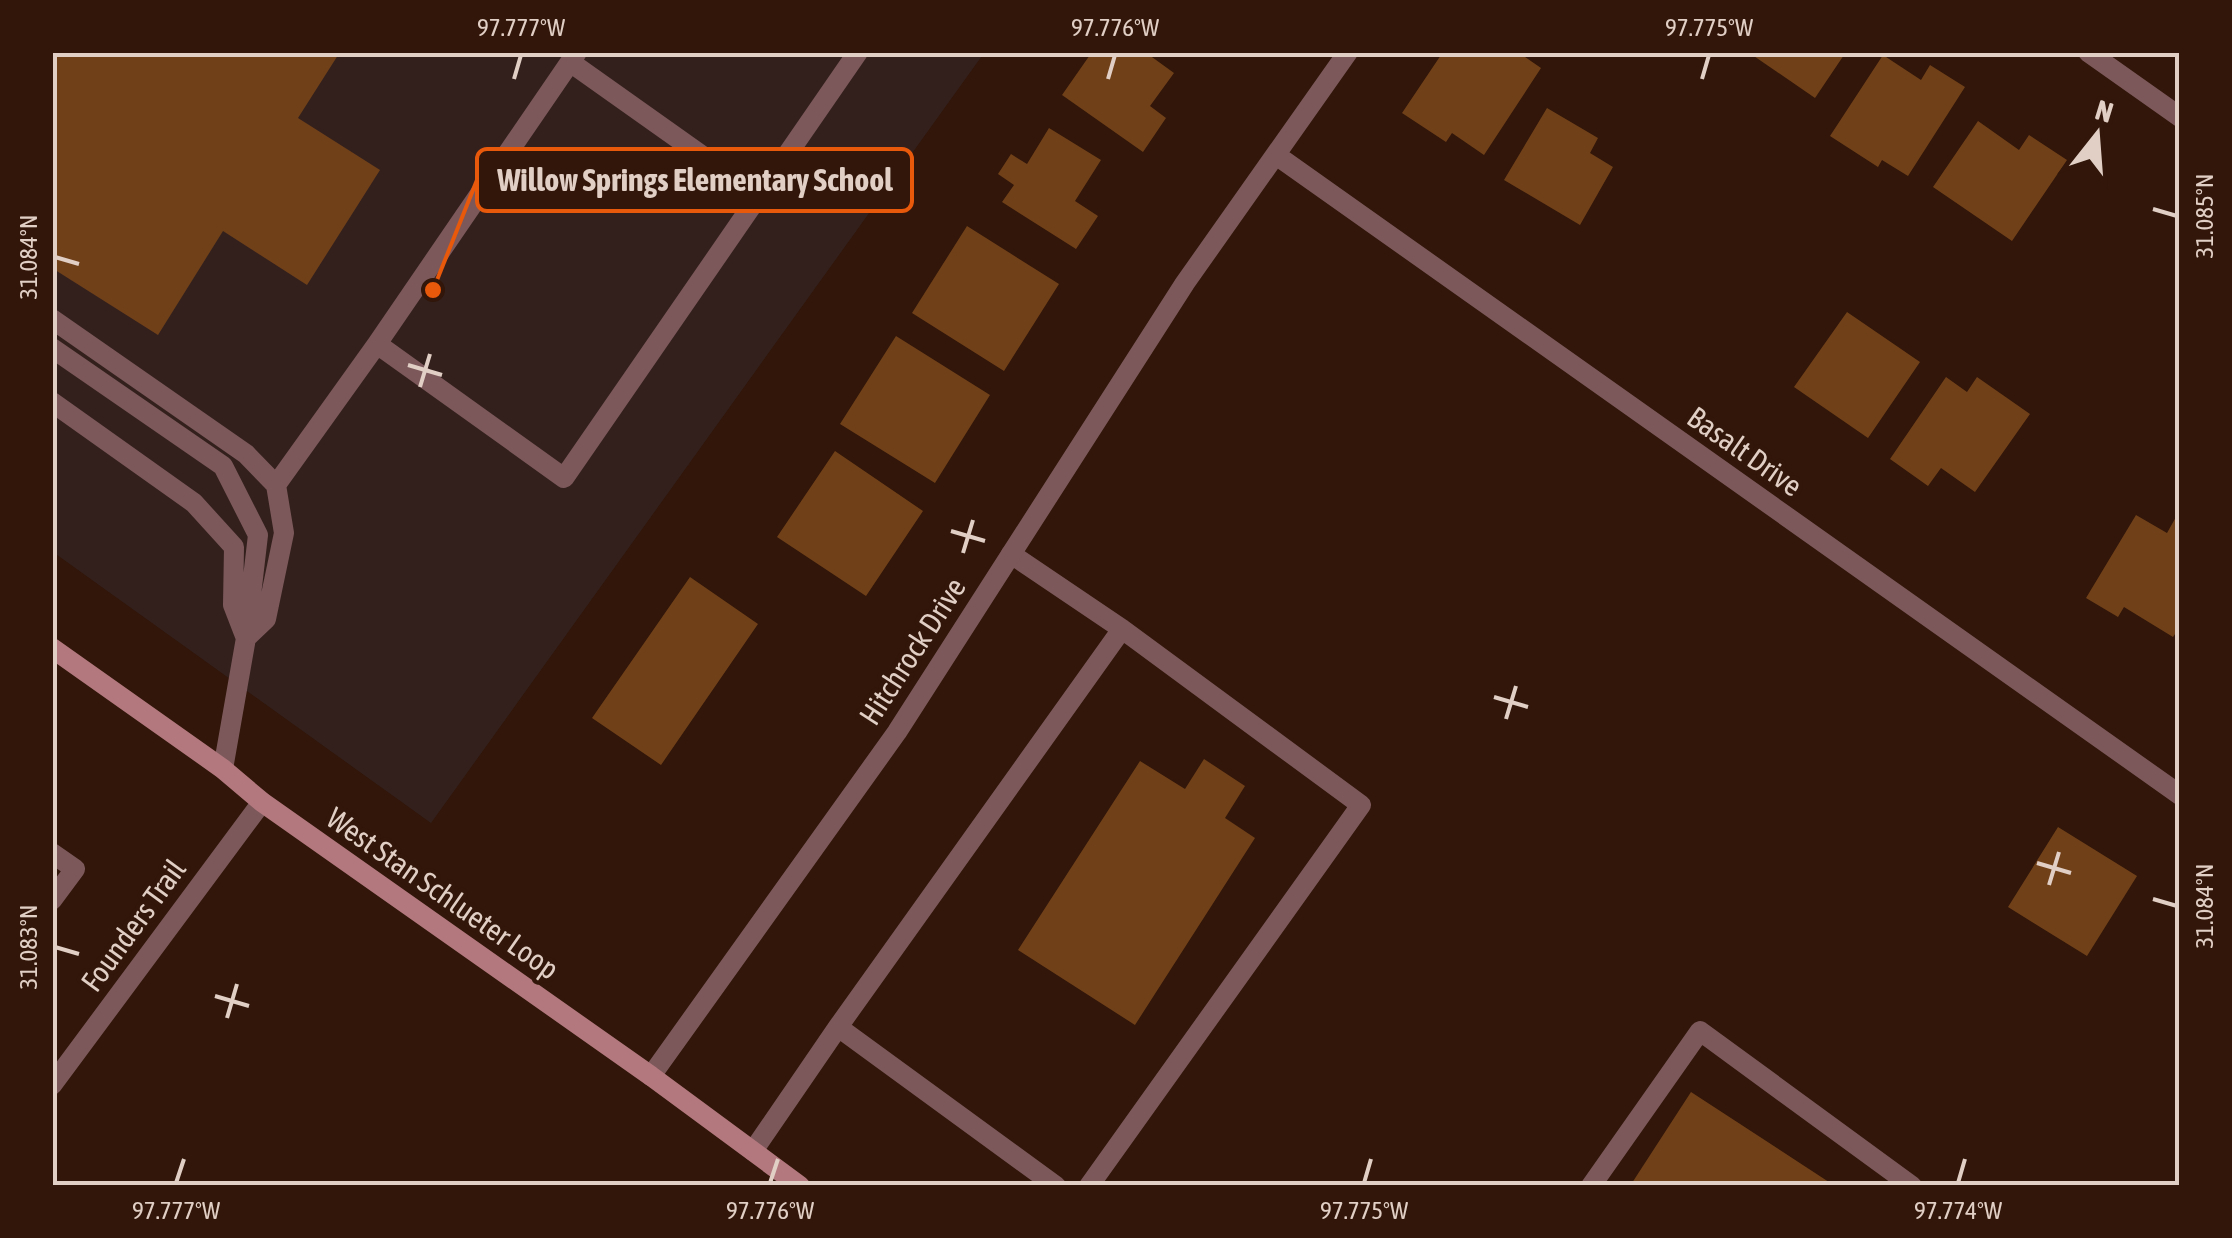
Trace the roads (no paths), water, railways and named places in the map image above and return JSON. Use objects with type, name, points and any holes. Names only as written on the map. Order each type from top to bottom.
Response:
[{"type":"main road","name":"West Stan Schlueter Loop","points":[[52,648],[800,1186]]},
{"type":"street","points":[[376,344],[564,478],[858,52]]},
{"type":"street","name":"Hitchrock Drive","points":[[652,1076],[897,732],[1186,283],[1348,52]]},
{"type":"street","points":[[2088,52],[2180,117]]},
{"type":"street","points":[[276,485],[574,57],[758,196]]},
{"type":"street","name":"Basalt Drive","points":[[1276,155],[2180,795]]},
{"type":"street","points":[[52,319],[246,454],[276,485],[284,533],[266,619],[246,638]]},
{"type":"street","points":[[52,348],[223,466],[258,534],[246,638],[223,769]]},
{"type":"street","points":[[52,402],[194,503],[234,547],[232,605],[246,638]]},
{"type":"street","points":[[1010,554],[1122,629],[1362,805],[1089,1186]]},
{"type":"street","points":[[752,1151],[1122,629]]},
{"type":"street","name":"Founders Trail","points":[[52,1084],[262,802]]},
{"type":"street","points":[[52,853],[75,869],[52,900]]},
{"type":"street","points":[[838,1027],[1056,1186]]},
{"type":"street","points":[[1591,1186],[1700,1031],[1912,1186]]},
{"type":"place","name":"Willow Springs Elementary School","points":[[433,290]]}]
